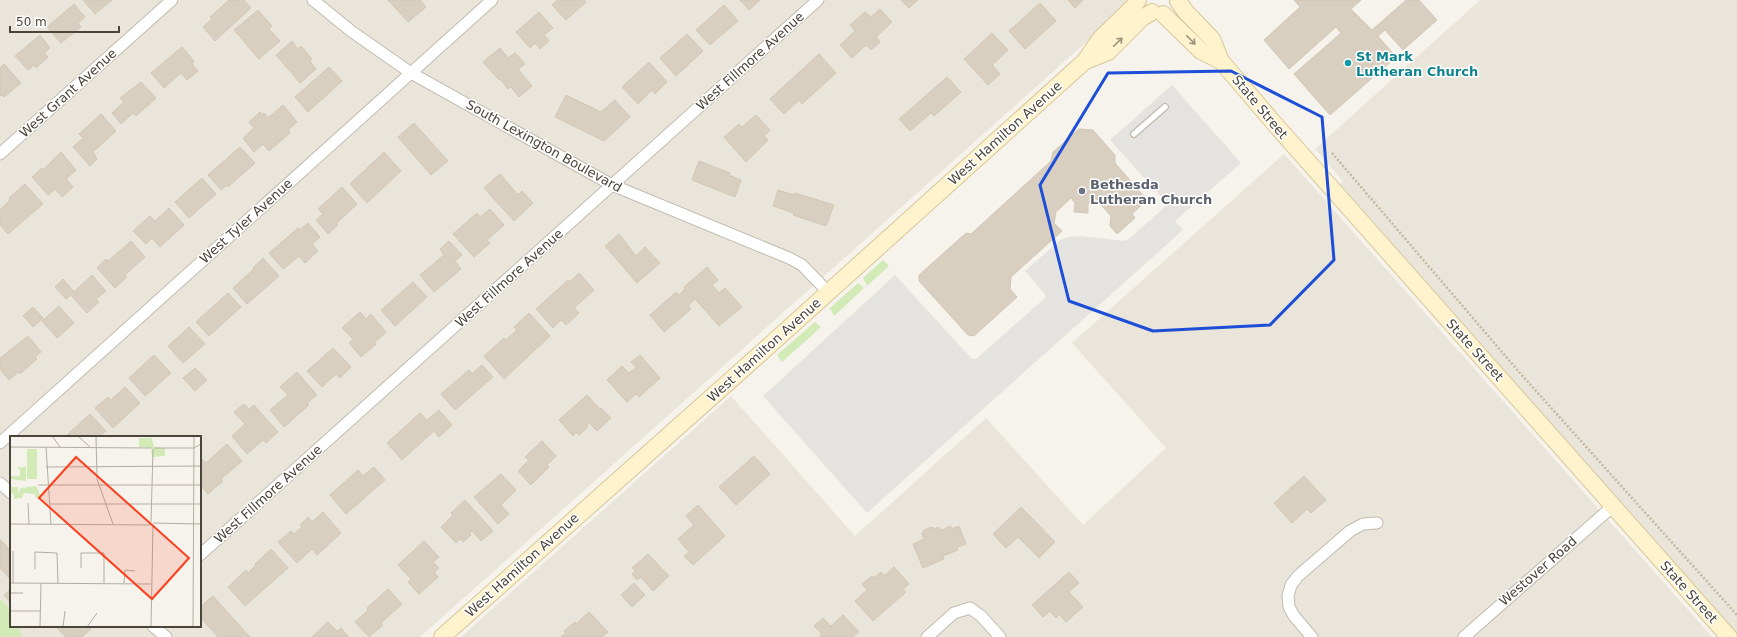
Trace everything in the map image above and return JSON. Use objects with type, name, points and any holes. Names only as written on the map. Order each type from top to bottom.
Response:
[{"type":"street","name":"West Grant Avenue","points":[[0,154],[172,0]]},
{"type":"street","name":"South Lexington Boulevard","points":[[313,0],[351,31],[411,73],[612,186],[789,258],[802,265],[828,292]]},
{"type":"street","name":"West Tyler Avenue","points":[[0,443],[492,0]]},
{"type":"street","name":"West Fillmore Avenue","points":[[201,554],[818,0]]},
{"type":"street","name":"State Street","points":[[1139,0],[1147,9],[1158,13],[1202,50],[1222,61]]},
{"type":"street","name":"West Hamilton Avenue","points":[[442,637],[1085,61],[1100,39],[1139,0]]},
{"type":"street","name":"State Street","points":[[1179,0],[1186,12],[1212,39],[1222,61],[1293,145],[1729,637]]},
{"type":"street","name":"West Hamilton Avenue","points":[[1085,61],[1108,52],[1142,18],[1170,11],[1179,0]]},
{"type":"street","points":[[0,483],[10,492]]},
{"type":"street","name":"Westover Road","points":[[1464,637],[1612,506]]},
{"type":"street","points":[[1312,637],[1294,616],[1289,607],[1288,596],[1291,585],[1298,576],[1350,531],[1363,524],[1377,523]]},
{"type":"street","points":[[927,637],[954,612],[970,608],[981,616],[1000,637]]},
{"type":"street","points":[[155,627],[166,637]]},
{"type":"lane","points":[[1134,134],[1165,107]]},
{"type":"path","points":[[1332,153],[1519,372],[1737,615]]},
{"type":"highlighted area","points":[[1231,71],[1322,117],[1334,260],[1270,325],[1153,331],[1069,301],[1040,185],[1108,73]]},
{"type":"shaded area","points":[[0,0],[1129,0],[1121,11],[420,637],[0,637]]},
{"type":"shaded area","points":[[1480,0],[1737,0],[1737,634],[1340,184],[1343,181],[1315,149]]},
{"type":"shaded area","points":[[1172,85],[1241,163],[1175,221],[1183,230],[867,513],[763,396],[895,275],[972,359],[976,359],[1045,298],[1045,294],[1025,271],[1059,241],[1067,237],[1081,236],[1124,241],[1130,238],[1165,207],[1165,201],[1110,140]]},
{"type":"shaded area","points":[[1284,154],[1712,637],[461,637],[731,396],[855,536],[986,418],[1083,525],[1166,448],[1072,343]]},
{"type":"green space","points":[[883,260],[889,266],[867,286],[863,278]]},
{"type":"green space","points":[[858,283],[864,288],[834,316],[830,308]]},
{"type":"green space","points":[[815,322],[821,327],[782,362],[777,355]]},
{"type":"green space","points":[[0,600],[3,601],[10,611],[10,627],[20,627],[21,637],[0,637]]},
{"type":"building","points":[[83,0],[112,0],[95,14]]},
{"type":"building","points":[[229,0],[244,0],[251,8],[215,41],[203,27],[212,19],[210,17]]},
{"type":"building","points":[[388,0],[420,0],[426,7],[408,22]]},
{"type":"building","points":[[557,0],[584,0],[586,2],[566,20],[552,5]]},
{"type":"building","points":[[740,0],[760,0],[749,10]]},
{"type":"building","points":[[901,0],[918,0],[909,8]]},
{"type":"building","points":[[1068,0],[1083,0],[1075,8]]},
{"type":"building","name":"St Mark Lutheran Church","points":[[1294,0],[1361,0],[1351,9],[1372,30],[1406,0],[1419,0],[1437,20],[1403,50],[1385,30],[1378,36],[1396,57],[1330,115],[1294,74],[1341,33],[1336,27],[1289,69],[1264,40],[1300,7]]},
{"type":"building","points":[[1040,3],[1056,21],[1025,49],[1009,31]]},
{"type":"building","points":[[74,4],[85,17],[78,23],[81,27],[61,43],[47,27]]},
{"type":"building","points":[[724,5],[738,21],[710,45],[696,30]]},
{"type":"building","points":[[880,9],[892,22],[876,37],[880,42],[871,50],[866,45],[852,58],[840,45],[855,31],[850,25],[865,12],[871,17]]},
{"type":"building","points":[[258,10],[272,26],[269,29],[280,41],[259,59],[234,30]]},
{"type":"building","points":[[539,12],[553,28],[544,35],[549,41],[540,49],[535,43],[530,48],[516,32]]},
{"type":"building","points":[[992,33],[1008,50],[992,65],[1000,74],[988,85],[964,59]]},
{"type":"building","points":[[687,34],[703,51],[676,76],[660,58]]},
{"type":"building","points":[[40,35],[50,48],[44,53],[48,57],[36,68],[34,65],[28,70],[15,56]]},
{"type":"building","points":[[292,41],[298,49],[301,46],[312,59],[310,61],[316,69],[300,83],[276,55]]},
{"type":"building","points":[[182,47],[194,61],[192,64],[198,71],[187,80],[181,73],[164,88],[151,73]]},
{"type":"building","points":[[500,48],[508,58],[515,53],[525,64],[518,69],[532,86],[519,97],[511,87],[508,89],[483,62]]},
{"type":"building","points":[[819,54],[836,73],[802,104],[799,100],[784,114],[770,99]]},
{"type":"building","points":[[649,62],[667,82],[655,94],[652,90],[638,104],[622,87]]},
{"type":"building","points":[[4,64],[21,83],[4,97],[2,95],[0,96],[0,68]]},
{"type":"building","points":[[329,67],[342,81],[308,112],[295,97]]},
{"type":"building","points":[[947,77],[961,92],[934,116],[931,113],[910,131],[899,119]]},
{"type":"building","points":[[141,82],[156,98],[136,116],[133,113],[121,124],[112,113],[124,102],[120,98]]},
{"type":"building","points":[[566,95],[601,112],[615,100],[630,117],[604,141],[555,117]]},
{"type":"building","points":[[283,105],[297,122],[288,130],[290,133],[269,151],[263,144],[254,152],[243,138],[254,128],[249,122],[260,112],[262,115],[264,113],[268,118]]},
{"type":"building","points":[[101,114],[116,131],[93,152],[97,159],[90,166],[73,147],[83,138],[79,134]]},
{"type":"building","points":[[756,115],[770,130],[764,136],[768,140],[746,162],[724,137],[739,124],[742,127]]},
{"type":"building","points":[[414,123],[448,161],[431,175],[398,137]]},
{"type":"building","name":"Bethesda Lutheran Church","points":[[1079,129],[1093,130],[1115,155],[1115,163],[1147,200],[1132,214],[1135,218],[1117,234],[1110,226],[1111,216],[1095,198],[1088,204],[1088,213],[1074,212],[1075,203],[1071,198],[1056,212],[1054,223],[1062,231],[1011,277],[1010,289],[1017,297],[974,336],[968,335],[919,281],[919,275],[966,233],[971,234],[1051,161],[1053,152]]},
{"type":"building","points":[[240,147],[255,163],[228,187],[227,185],[221,190],[208,175]]},
{"type":"building","points":[[61,152],[76,170],[66,179],[73,187],[62,197],[55,189],[48,195],[32,177],[42,168],[43,170]]},
{"type":"building","points":[[384,152],[401,171],[367,203],[350,184]]},
{"type":"building","points":[[699,161],[730,173],[729,175],[741,180],[735,197],[692,180]]},
{"type":"building","points":[[500,174],[518,195],[522,191],[533,203],[514,221],[484,188]]},
{"type":"building","points":[[202,178],[216,194],[189,218],[175,202]]},
{"type":"building","points":[[25,184],[43,204],[8,234],[0,225],[0,210],[10,200],[9,198]]},
{"type":"building","points":[[342,187],[357,204],[328,234],[316,220],[323,214],[318,209]]},
{"type":"building","points":[[778,190],[794,195],[795,193],[834,205],[826,226],[793,215],[794,213],[773,206]]},
{"type":"building","points":[[169,208],[184,225],[160,247],[152,238],[146,244],[133,231],[150,216],[155,221]]},
{"type":"building","points":[[490,209],[504,225],[487,240],[490,243],[474,257],[453,234],[477,213],[480,217]]},
{"type":"building","points":[[308,223],[320,237],[312,244],[318,251],[305,263],[299,256],[283,269],[269,253],[298,228],[300,230]]},
{"type":"building","points":[[619,234],[636,256],[645,247],[660,263],[637,283],[605,246]]},
{"type":"building","points":[[131,241],[145,257],[125,275],[127,277],[115,288],[97,268],[106,259],[108,261]]},
{"type":"building","points":[[449,241],[462,255],[455,261],[461,269],[434,292],[420,275],[444,255],[440,249]]},
{"type":"building","points":[[263,258],[279,276],[247,304],[233,288],[254,269],[253,268]]},
{"type":"building","points":[[707,267],[718,280],[712,285],[719,293],[725,288],[742,307],[719,326],[695,299],[688,306],[691,309],[664,332],[650,315],[676,292],[679,295],[685,289],[684,287]]},
{"type":"building","points":[[579,273],[594,290],[574,308],[579,313],[566,325],[561,320],[553,328],[536,309],[568,280],[570,282]]},
{"type":"building","points":[[92,275],[106,291],[96,299],[99,302],[87,313],[71,295],[66,299],[55,287],[63,279],[74,292]]},
{"type":"building","points":[[413,282],[427,297],[395,326],[381,310]]},
{"type":"building","points":[[228,293],[241,307],[209,336],[196,322]]},
{"type":"building","points":[[59,306],[74,323],[57,338],[42,321]]},
{"type":"building","points":[[33,307],[43,318],[33,327],[23,316]]},
{"type":"building","points":[[360,312],[366,319],[371,314],[386,332],[375,342],[376,344],[361,357],[349,343],[353,339],[342,328]]},
{"type":"building","points":[[529,313],[550,336],[504,379],[484,356],[504,338],[506,340],[517,330],[514,327]]},
{"type":"building","points":[[189,327],[205,344],[183,363],[168,346]]},
{"type":"building","points":[[28,336],[41,352],[35,357],[37,359],[20,374],[18,372],[9,380],[0,369],[0,358]]},
{"type":"building","points":[[333,348],[351,367],[340,378],[336,374],[322,387],[307,371]]},
{"type":"building","points":[[154,355],[171,373],[145,396],[129,378]]},
{"type":"building","points":[[640,355],[660,378],[639,397],[636,394],[627,402],[607,380],[622,366],[629,373],[636,367],[631,362]]},
{"type":"building","points":[[482,365],[493,377],[455,410],[441,394],[469,370],[472,374]]},
{"type":"building","points":[[195,368],[207,380],[195,391],[183,378]]},
{"type":"building","points":[[297,372],[317,395],[307,403],[309,405],[284,427],[270,410],[288,395],[280,387]]},
{"type":"building","points":[[125,387],[140,403],[113,428],[95,408],[108,397],[111,400]]},
{"type":"building","points":[[587,395],[611,418],[597,431],[589,423],[587,425],[588,427],[579,435],[576,432],[573,436],[559,420]]},
{"type":"building","points":[[244,404],[249,409],[254,405],[278,432],[266,443],[263,440],[247,454],[232,436],[245,424],[234,412]]},
{"type":"building","points":[[439,410],[452,425],[439,437],[434,431],[402,460],[387,443],[420,413],[427,420]]},
{"type":"building","points":[[90,414],[106,431],[100,436],[67,435]]},
{"type":"building","points":[[542,441],[556,456],[547,465],[549,467],[531,485],[518,471],[529,460],[525,457]]},
{"type":"building","points":[[227,444],[242,461],[221,479],[223,481],[208,494],[201,486],[201,458],[206,463]]},
{"type":"building","points":[[754,456],[770,474],[736,505],[719,487]]},
{"type":"building","points":[[374,467],[385,480],[346,514],[330,495],[358,470],[363,476]]},
{"type":"building","points":[[501,474],[516,490],[501,505],[509,514],[498,524],[474,497]]},
{"type":"building","points":[[1304,476],[1326,500],[1311,513],[1307,509],[1292,523],[1274,503]]},
{"type":"building","points":[[465,500],[493,531],[481,541],[472,531],[469,533],[471,535],[463,542],[460,539],[456,543],[441,527],[453,515],[451,513]]},
{"type":"building","points":[[698,505],[725,536],[693,565],[684,556],[689,552],[678,539],[694,525],[686,516]]},
{"type":"building","points":[[1021,507],[1055,542],[1039,558],[1018,537],[1006,548],[993,534]]},
{"type":"building","points":[[323,512],[341,533],[317,555],[312,549],[297,563],[278,542],[291,531],[294,534],[302,527],[300,525],[308,517],[312,522]]},
{"type":"building","points":[[951,526],[952,529],[959,526],[966,544],[957,547],[958,550],[943,556],[944,559],[923,568],[913,544],[924,539],[922,534],[924,530],[932,527],[935,529],[938,527],[941,530]]},
{"type":"building","points":[[0,539],[10,550],[10,579],[0,568]]},
{"type":"building","points":[[424,541],[439,557],[433,562],[439,568],[434,572],[438,577],[419,594],[408,582],[411,579],[398,565]]},
{"type":"building","points":[[271,549],[288,568],[245,606],[228,587],[246,570],[248,573]]},
{"type":"building","points":[[648,554],[669,576],[653,591],[641,577],[637,580],[632,574],[635,571],[632,568]]},
{"type":"building","points":[[894,567],[909,584],[903,589],[906,592],[873,621],[855,601],[867,590],[862,584],[872,576],[874,578],[881,572],[884,576]]},
{"type":"building","points":[[1069,572],[1079,583],[1069,592],[1083,607],[1066,622],[1059,614],[1056,618],[1050,611],[1043,617],[1032,605]]},
{"type":"building","points":[[634,583],[645,595],[632,607],[621,595]]},
{"type":"building","points":[[388,589],[402,604],[381,623],[383,625],[369,637],[355,622],[368,610],[367,608]]},
{"type":"building","points":[[10,590],[10,602],[4,595]]},
{"type":"building","points":[[213,596],[250,637],[218,637],[201,618],[201,606]]},
{"type":"building","points":[[589,612],[608,632],[602,637],[561,637],[566,633],[564,631],[575,622],[576,624]]},
{"type":"building","points":[[843,615],[859,632],[853,637],[819,637],[822,634],[814,626],[823,618],[831,626]]},
{"type":"building","points":[[328,622],[337,631],[341,628],[349,637],[312,637]]},
{"type":"building","points":[[56,627],[90,627],[91,629],[82,637],[66,637]]},
{"type":"place","name":"St Mark Lutheran Church","points":[[1348,63]]},
{"type":"place","name":"Bethesda Lutheran Church","points":[[1082,191]]}]
